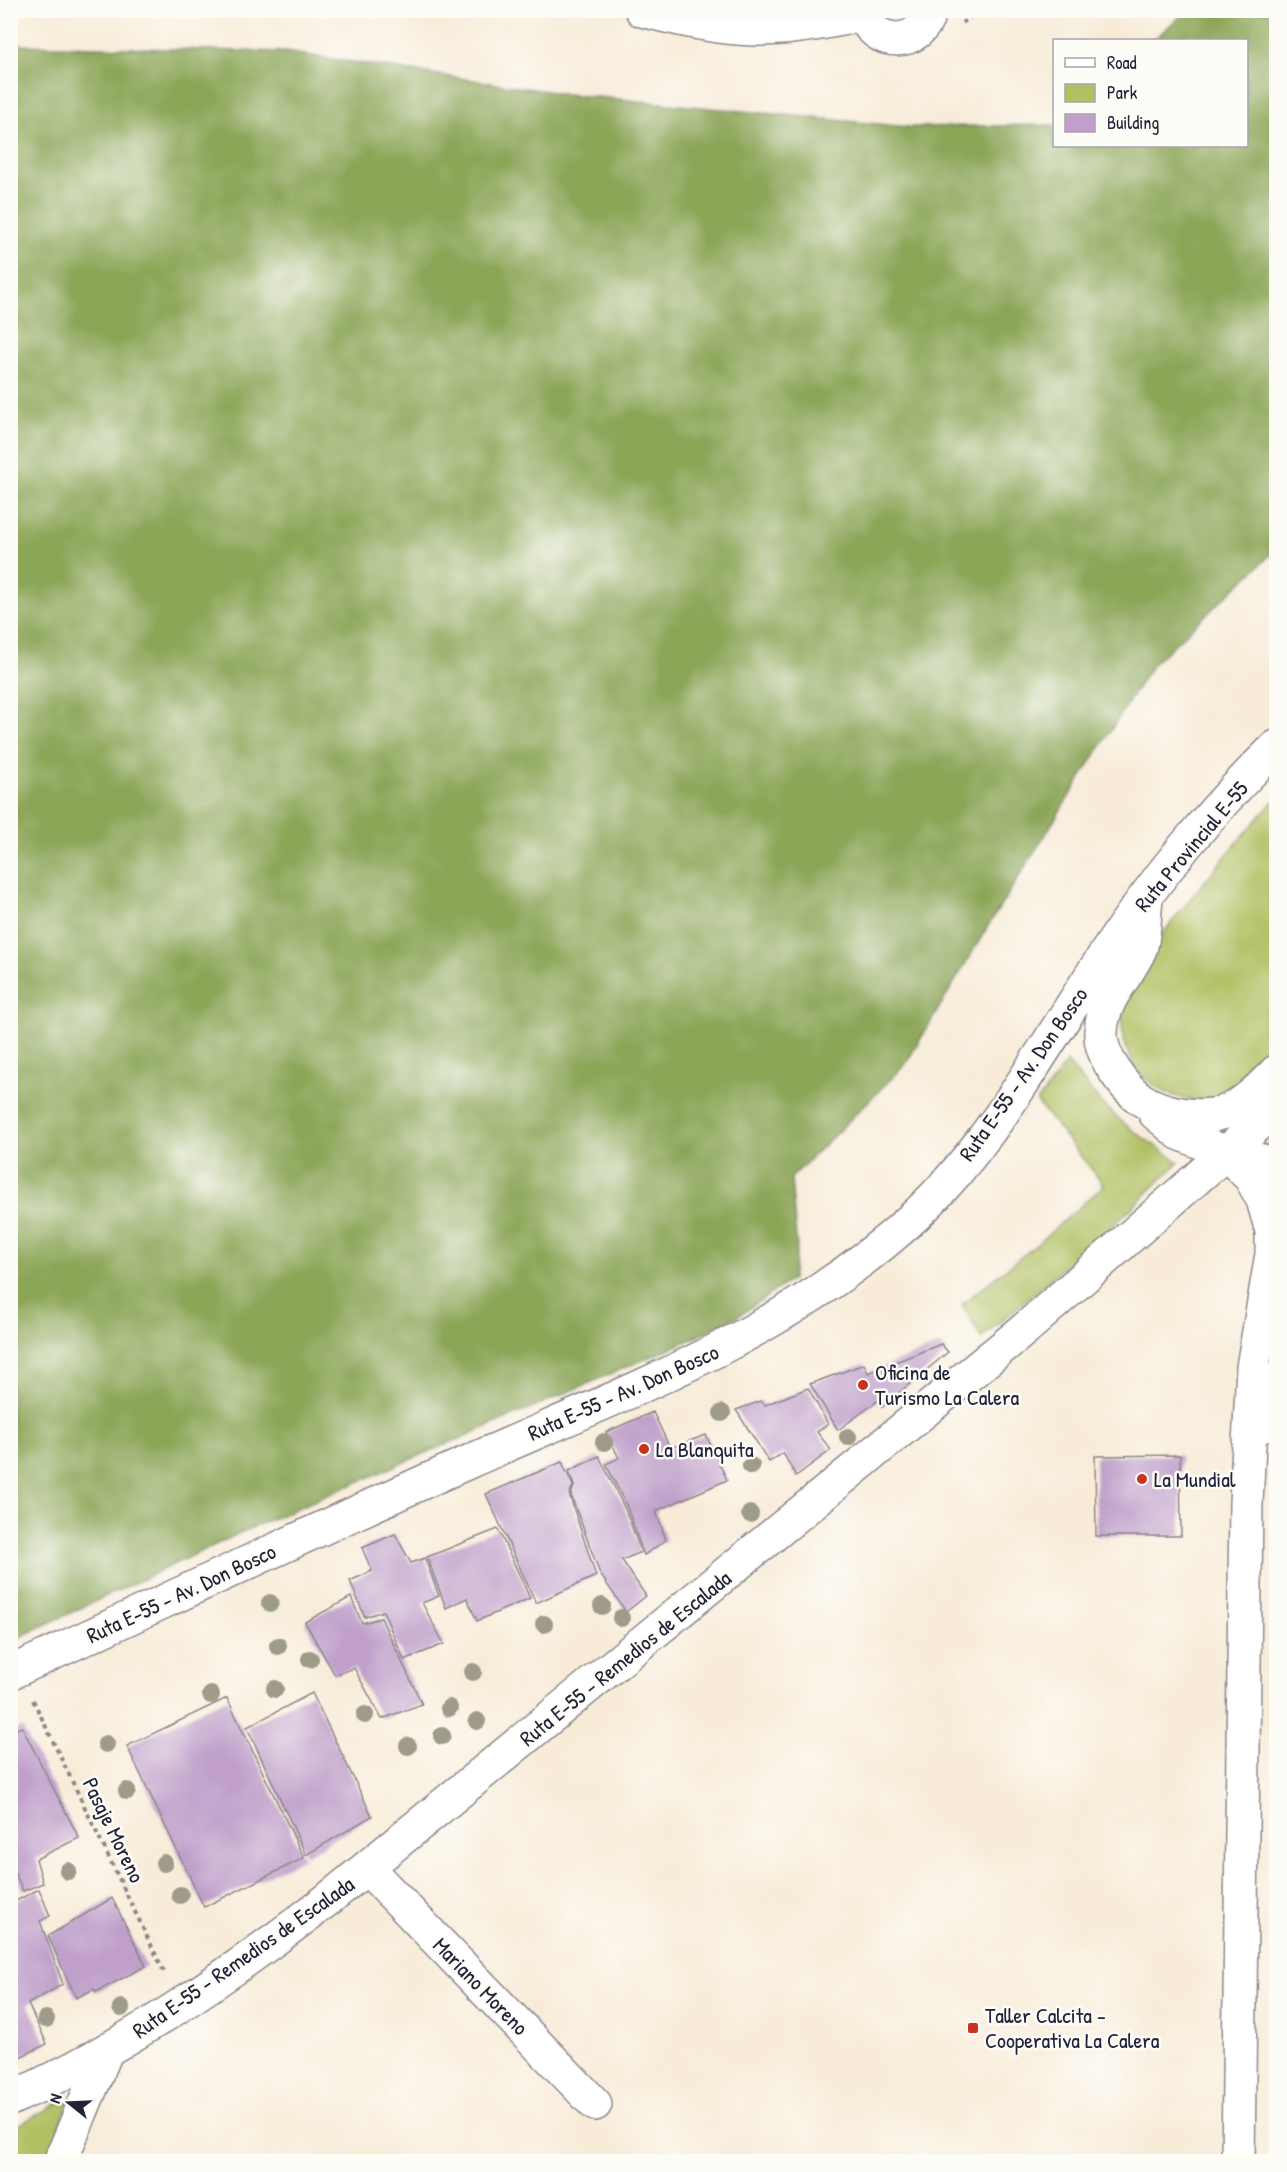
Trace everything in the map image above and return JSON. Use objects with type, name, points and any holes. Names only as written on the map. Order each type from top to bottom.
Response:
[{"type":"main road","points":[[642,10],[737,28],[763,29],[812,25],[862,13],[870,28],[879,36],[902,40],[922,28],[930,10]]},
{"type":"main road","name":"Ruta Provincial E-55","points":[[1109,949],[1146,897],[1229,797],[1275,750]]},
{"type":"main road","points":[[1146,897],[1140,948],[1108,1000],[1102,1018],[1100,1035],[1115,1070],[1142,1100],[1179,1133],[1216,1161],[1251,1178],[1263,1200],[1272,1231],[1270,1276],[1253,1367],[1251,1455],[1246,1503],[1238,2162]]},
{"type":"main road","name":"Ruta E-55 - Av. Don Bosco","points":[[14,1671],[303,1536],[683,1367],[740,1339],[826,1287],[877,1251],[921,1210],[964,1161],[1013,1097],[1109,949]]},
{"type":"main road","points":[[1142,1100],[1189,1115],[1209,1116],[1236,1106],[1276,1072]]},
{"type":"main road","points":[[1216,1161],[1276,1109]]},
{"type":"main road","points":[[1216,1161],[1276,1164]]},
{"type":"main road","name":"Ruta E-55 - Remedios de Escalada","points":[[10,2098],[106,2052],[180,2005],[272,1943],[368,1869],[1025,1329],[1216,1161]]},
{"type":"main road","points":[[1251,1455],[1276,1381]]},
{"type":"main road","name":"Mariano Moreno","points":[[368,1869],[595,2104]]},
{"type":"main road","points":[[60,2162],[106,2052]]},
{"type":"path","name":"Pasaje Moreno","points":[[14,1671],[180,2005]]},
{"type":"green space","points":[[1187,11],[1276,11],[1276,550],[1151,666],[988,926],[905,1065],[791,1178],[797,1249],[792,1279],[740,1315],[685,1342],[253,1527],[11,1641],[11,33],[22,45],[285,52],[566,94],[909,127],[1053,125],[1053,147],[1248,147],[1248,39],[1154,39]]},
{"type":"green space","points":[[1276,798],[1276,1059],[1246,1086],[1221,1100],[1196,1101],[1167,1093],[1138,1071],[1129,1056],[1122,1021],[1129,983],[1152,946]]},
{"type":"green space","points":[[1067,1062],[1103,1105],[1132,1130],[1179,1162],[1116,1223],[981,1338],[962,1304],[1041,1241],[1104,1185],[1037,1102]]},
{"type":"green space","points":[[69,2101],[48,2161],[11,2162],[11,2129],[60,2102]]},
{"type":"building","points":[[941,1344],[948,1352],[882,1407],[879,1400],[838,1430],[810,1384],[864,1364],[868,1373]]},
{"type":"building","points":[[808,1388],[828,1424],[817,1432],[831,1450],[796,1476],[783,1453],[769,1462],[736,1410],[761,1401],[765,1405]]},
{"type":"building","points":[[653,1412],[670,1448],[706,1435],[727,1480],[656,1511],[666,1540],[644,1555],[627,1507],[606,1464],[619,1458],[606,1432]]},
{"type":"building","points":[[1180,1455],[1181,1536],[1096,1536],[1095,1456]]},
{"type":"building","points":[[599,1456],[626,1511],[641,1552],[622,1560],[646,1596],[626,1612],[600,1574],[571,1495],[574,1486],[569,1471]]},
{"type":"building","points":[[562,1462],[573,1486],[569,1494],[596,1576],[536,1603],[486,1494]]},
{"type":"building","points":[[498,1529],[530,1598],[477,1621],[467,1598],[446,1608],[427,1557]]},
{"type":"building","points":[[395,1534],[411,1563],[425,1558],[439,1596],[422,1603],[444,1644],[404,1660],[383,1611],[365,1617],[350,1581],[372,1571],[362,1548]]},
{"type":"building","points":[[351,1597],[362,1623],[381,1618],[422,1704],[382,1719],[354,1668],[335,1675],[305,1622]]},
{"type":"building","points":[[312,1693],[372,1816],[306,1855],[247,1727]]},
{"type":"building","points":[[227,1698],[304,1858],[204,1907],[127,1746]]},
{"type":"building","points":[[22,1727],[79,1838],[36,1859],[43,1883],[23,1891],[10,1862],[10,1732]]},
{"type":"building","points":[[39,1889],[50,1916],[40,1921],[63,1984],[28,2004],[47,2044],[16,2059],[10,2048],[10,1904]]},
{"type":"building","points":[[112,1898],[146,1966],[96,1992],[94,1989],[76,1998],[48,1936]]},
{"type":"place","name":"Oficina de Turismo La Calera","points":[[863,1385]]},
{"type":"place","name":"La Blanquita","points":[[644,1449]]},
{"type":"place","name":"La Mundial","points":[[1142,1479]]},
{"type":"place","name":"Taller Calcita - Cooperativa La Calera","points":[[973,2028]]}]
